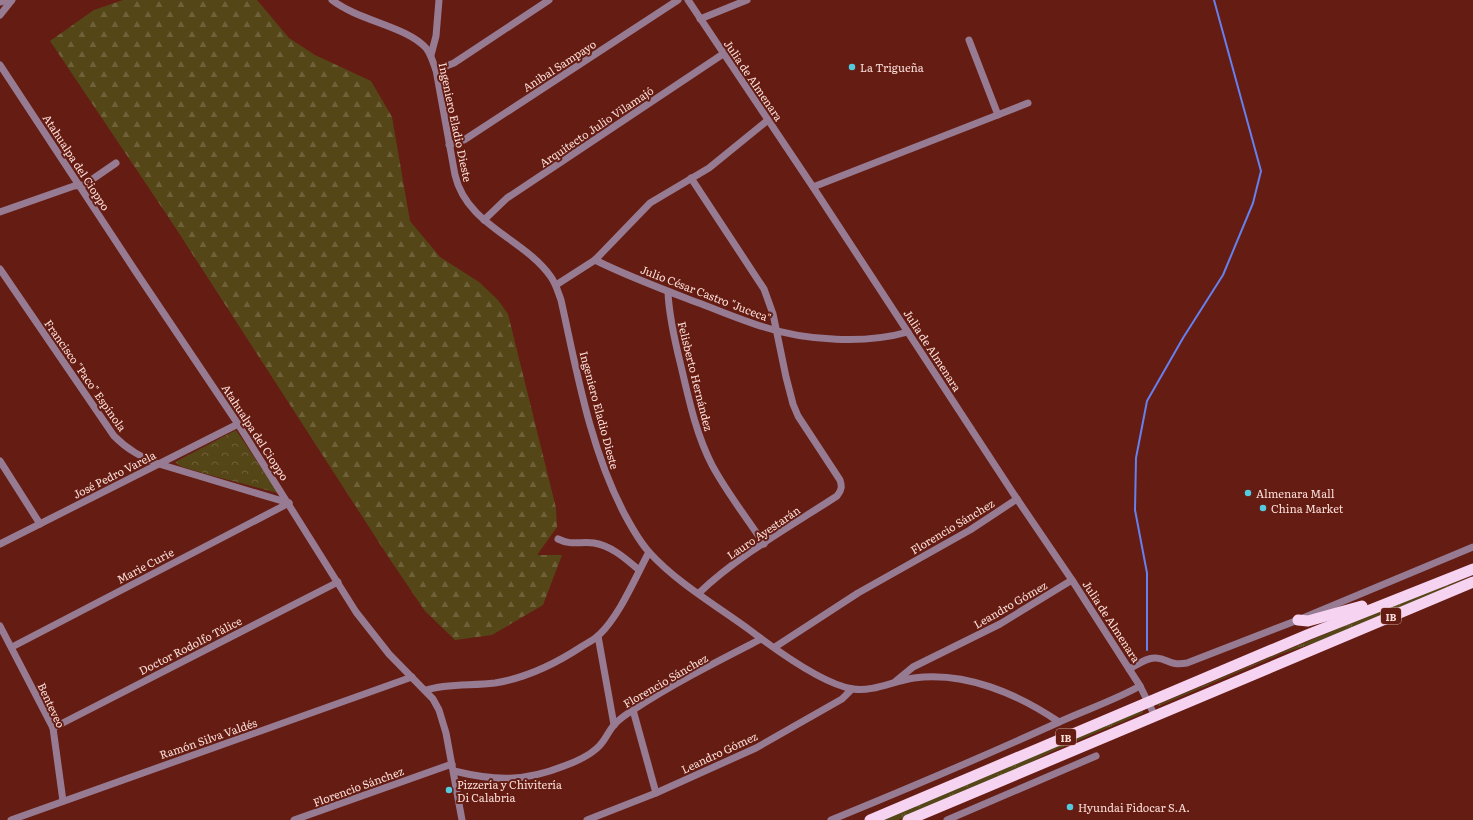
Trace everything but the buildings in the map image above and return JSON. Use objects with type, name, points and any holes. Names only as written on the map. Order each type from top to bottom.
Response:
[{"type":"highway","name":"IB","points":[[870,820],[1412,592],[1473,569]]},
{"type":"highway","name":"IB","points":[[908,820],[1473,582]]},
{"type":"highway","points":[[1298,620],[1308,621],[1412,592]]},
{"type":"street","points":[[0,2],[8,0]]},
{"type":"street","points":[[0,15],[12,0]]},
{"type":"street","name":"Ingeniero Eladio Dieste","points":[[332,0],[349,12],[411,37],[426,48],[431,55],[436,70],[449,145],[459,189],[468,204],[484,220],[534,259],[556,285],[561,300],[576,369],[604,470],[630,523],[640,541],[649,552],[699,593],[761,639],[821,677],[852,689],[871,689],[896,681],[927,676],[963,679],[981,684],[1024,702],[1059,722]]},
{"type":"street","points":[[431,55],[436,36],[438,0]]},
{"type":"street","points":[[436,70],[454,63],[549,0]]},
{"type":"street","name":"Anibal Sampayo","points":[[449,145],[464,140],[678,0]]},
{"type":"street","name":"Julia de Almenara","points":[[688,0],[1072,580],[1140,686],[1155,716]]},
{"type":"street","points":[[700,19],[747,0]]},
{"type":"street","points":[[969,40],[998,115]]},
{"type":"street","name":"Arquitecto Julio Vilamajó","points":[[484,220],[507,198],[723,54]]},
{"type":"street","name":"Atahualpa del Cioppo","points":[[0,65],[238,424],[356,612],[373,634],[412,677],[426,690],[439,710],[453,768],[462,820]]},
{"type":"street","points":[[813,187],[1028,103]]},
{"type":"street","points":[[556,285],[595,260],[650,203],[709,168],[768,120]]},
{"type":"street","points":[[0,212],[79,185],[84,185],[116,163]]},
{"type":"street","points":[[691,178],[757,278],[768,300],[777,331]]},
{"type":"street","name":"Julio César Castro \"Juceca\"","points":[[595,260],[668,292],[777,331],[823,338],[857,340],[885,338],[908,332]]},
{"type":"street","name":"Francisco \"Paco\" Espínola","points":[[0,269],[114,436],[127,449],[139,457],[159,464],[289,503]]},
{"type":"street","name":"Felisberto Hernández","points":[[668,292],[668,306],[678,354],[696,425],[705,449],[720,478],[764,544]]},
{"type":"street","name":"Lauro Ayestarán","points":[[699,593],[712,580],[837,496],[840,492],[840,480],[798,416],[793,404],[777,331]]},
{"type":"street","name":"José Pedro Varela","points":[[0,544],[238,424]]},
{"type":"street","points":[[0,461],[40,524]]},
{"type":"street","name":"Florencio Sánchez","points":[[775,648],[858,593],[970,530],[1017,499]]},
{"type":"street","name":"Marie Curie","points":[[12,647],[289,503]]},
{"type":"street","points":[[558,539],[569,544],[593,543],[608,547],[639,570]]},
{"type":"street","points":[[1129,669],[1151,658],[1157,658],[1173,664],[1187,663],[1298,620],[1473,547]]},
{"type":"street","points":[[426,690],[445,685],[495,683],[523,676],[567,657],[598,636],[613,616],[649,552]]},
{"type":"street","name":"Leandro Gómez","points":[[896,681],[913,667],[1000,624],[1072,580]]},
{"type":"street","name":"Doctor Rodolfo Tálice","points":[[53,728],[338,582]]},
{"type":"street","name":"Benteveo","points":[[0,626],[53,728],[63,801]]},
{"type":"street","points":[[598,636],[614,725]]},
{"type":"street","name":"Florencio Sánchez","points":[[294,820],[453,768],[502,779],[541,775],[588,755],[602,744],[614,725],[633,710],[667,689],[761,639]]},
{"type":"street","name":"Ramón Silva Valdés","points":[[11,820],[412,677]]},
{"type":"street","points":[[831,820],[952,771],[1059,722],[1119,697],[1140,686]]},
{"type":"street","name":"Leandro Gómez","points":[[588,820],[656,793],[756,748],[842,699],[852,689]]},
{"type":"street","points":[[633,710],[656,793]]},
{"type":"street","points":[[947,820],[1096,756]]},
{"type":"green space","points":[[123,0],[257,0],[289,38],[315,55],[371,81],[392,117],[410,221],[440,257],[479,282],[498,300],[508,314],[556,508],[557,527],[537,555],[562,555],[543,605],[492,635],[455,640],[425,611],[391,561],[173,224],[50,41],[94,10]]},
{"type":"green space","points":[[236,430],[278,493],[206,474],[180,466],[175,462]]},
{"type":"green space","points":[[1473,576],[1326,639],[1281,654],[1159,706],[1157,705],[1403,601]]},
{"type":"green space","points":[[1143,709],[1143,713],[1053,751],[1008,774],[898,820],[878,820]]},
{"type":"waterway","points":[[1147,650],[1147,573],[1135,510],[1136,458],[1147,401],[1183,338],[1223,275],[1253,203],[1261,171],[1214,0]]},
{"type":"place","name":"La Trigueña","points":[[852,67]]},
{"type":"place","name":"Almenara Mall","points":[[1248,493]]},
{"type":"place","name":"China Market","points":[[1263,508]]},
{"type":"place","name":"Pizzería y Chivitería Di Calabria","points":[[449,790]]},
{"type":"place","name":"Hyundai Fidocar S.A.","points":[[1070,807]]}]
